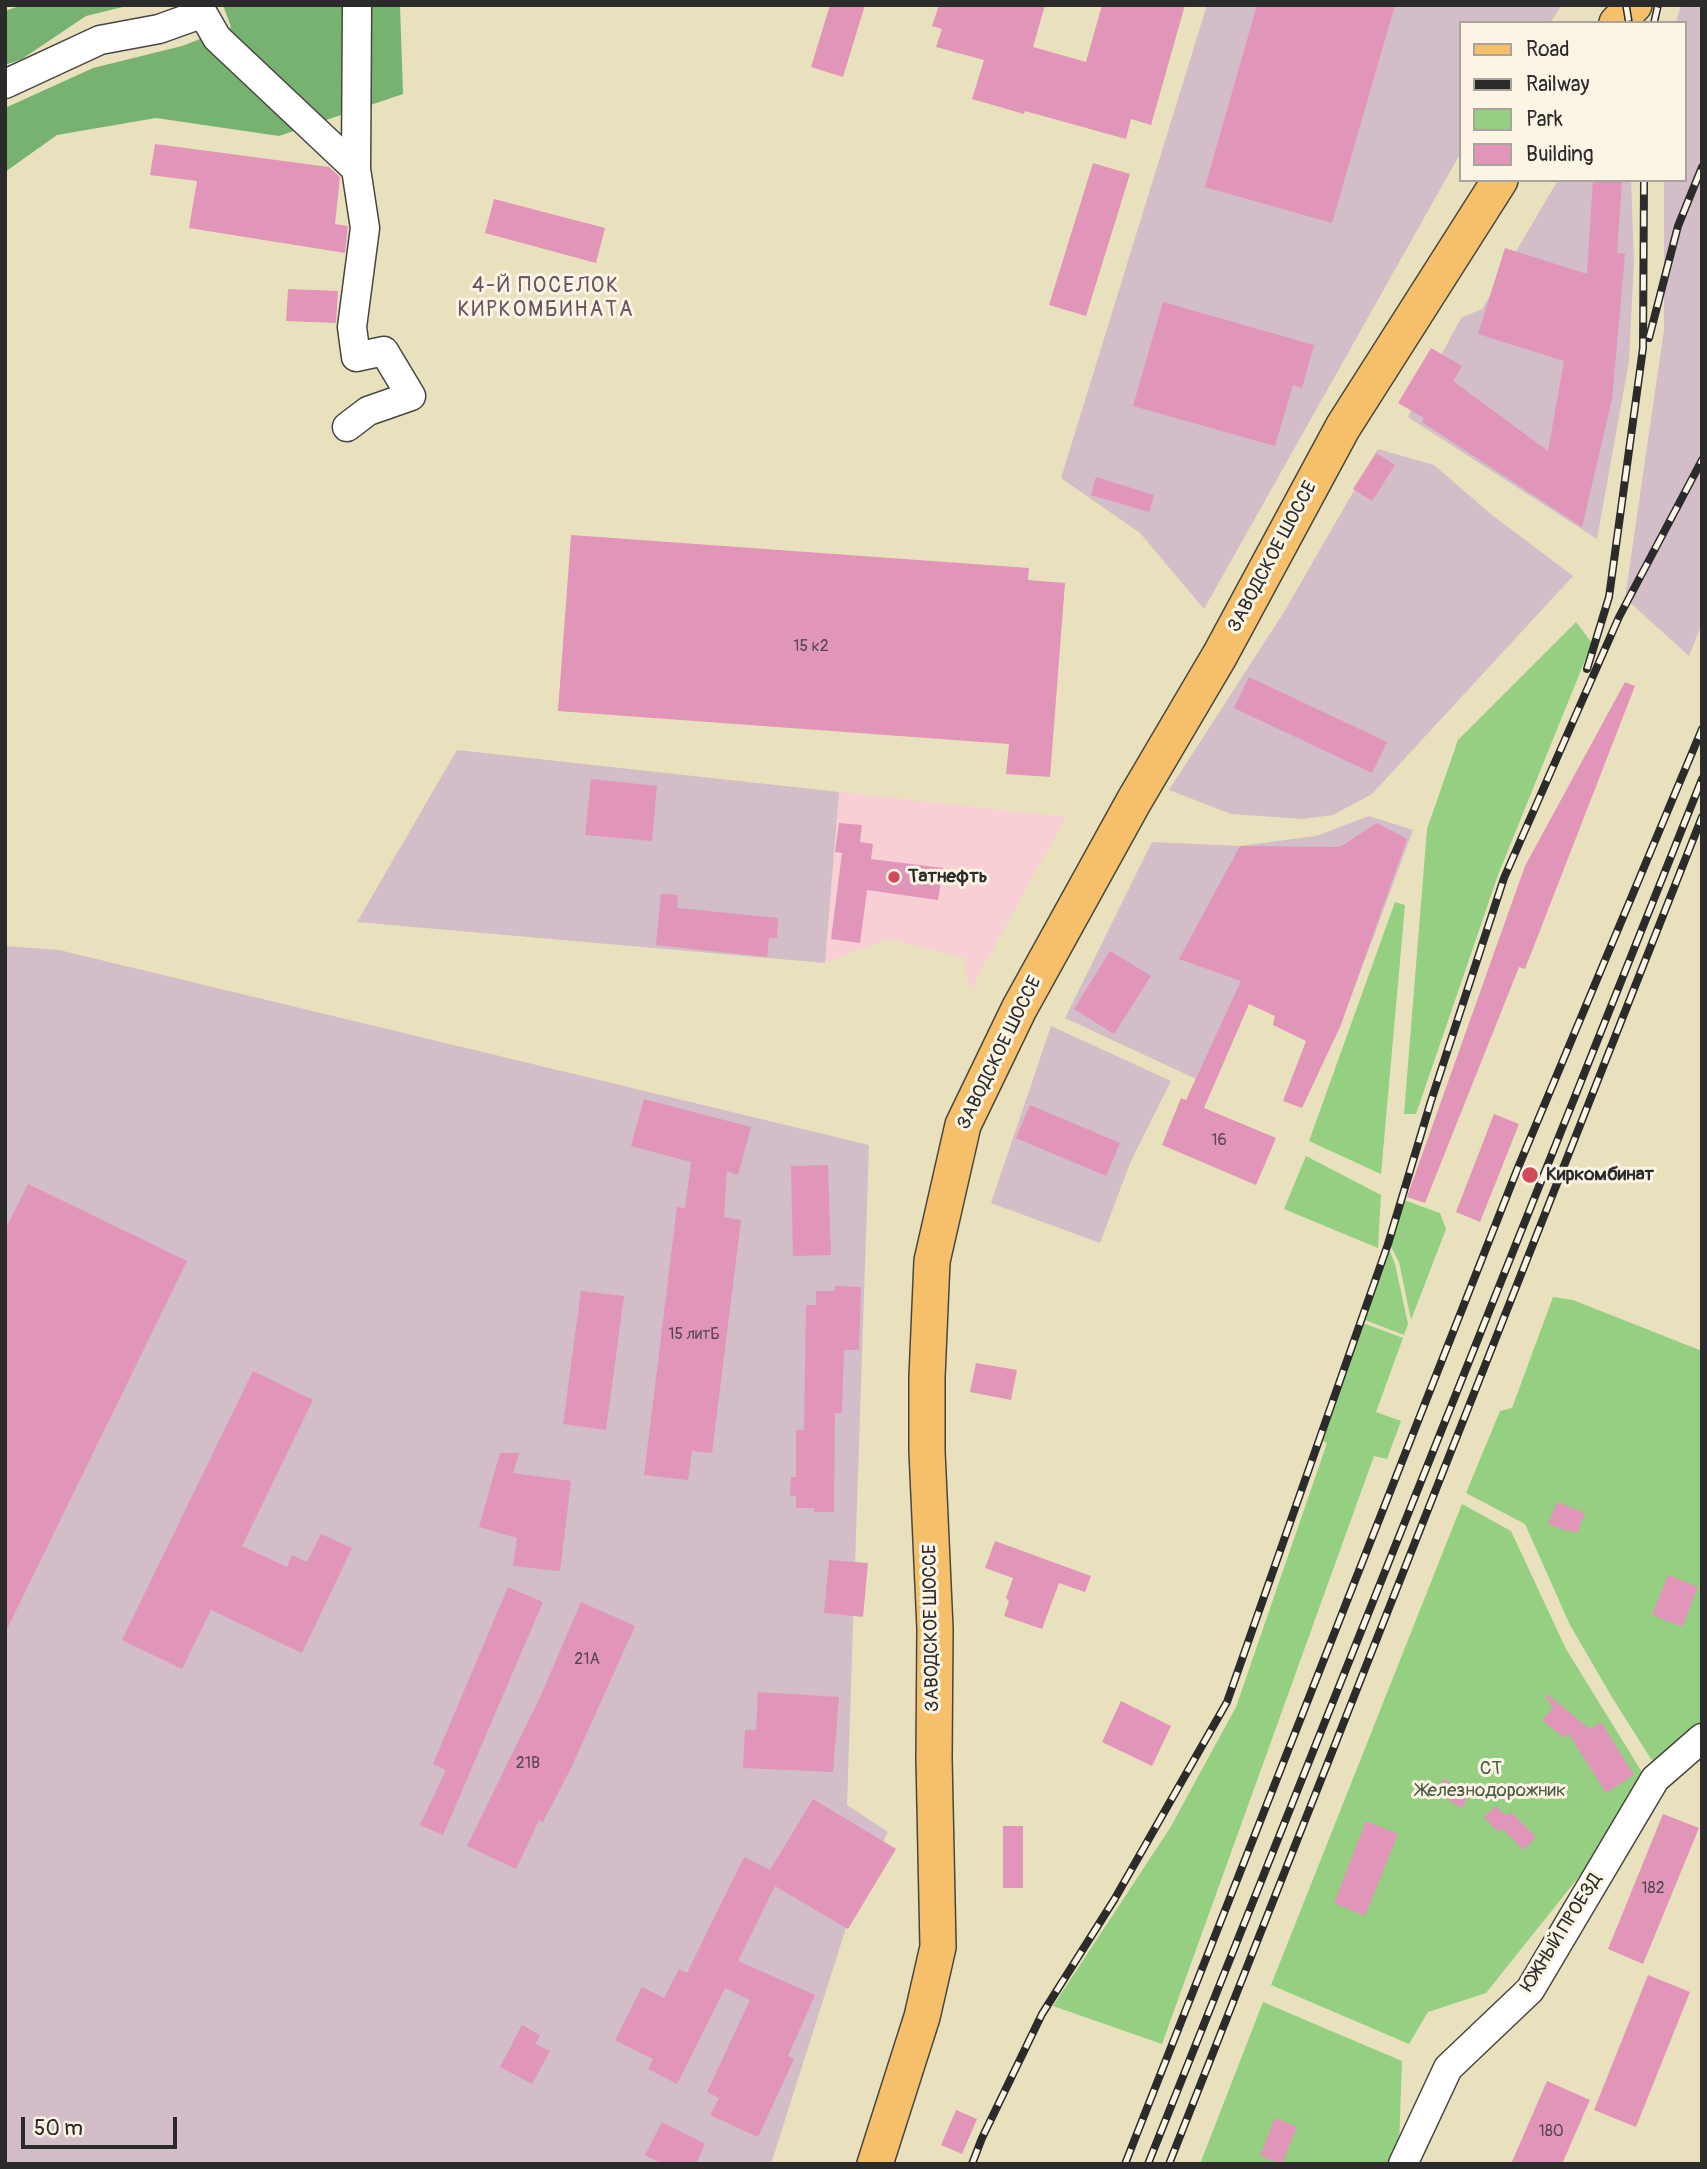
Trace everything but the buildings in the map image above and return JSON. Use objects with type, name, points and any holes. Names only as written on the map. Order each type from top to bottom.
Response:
[{"type":"main road","points":[[1619,21],[1634,5]]},
{"type":"main road","name":"ЗАВОДСКОЕ ШОССЕ","points":[[874,2164],[922,2017],[938,1947],[934,1629],[926,1451],[927,1377],[932,1261],[963,1125],[1019,1009],[1134,801],[1220,655],[1343,427],[1499,182]]},
{"type":"street","points":[[347,427],[369,411],[411,396],[384,351],[356,357],[352,327],[365,228],[356,169],[357,5]]},
{"type":"street","points":[[5,84],[100,40],[159,29],[200,10],[217,38],[356,169]]},
{"type":"street","name":"ЮЖНЫЙ ПРОЕЗД","points":[[1404,2164],[1448,2068],[1530,1990],[1655,1779],[1702,1738]]},
{"type":"shaded area","points":[[1207,5],[1562,5],[1551,21],[1458,21],[1458,158],[1204,609],[1140,533],[1061,478]]},
{"type":"shaded area","points":[[1681,5],[1702,5],[1702,624],[1689,656],[1625,598],[1664,330],[1664,182],[1686,182],[1686,21],[1677,21]]},
{"type":"shaded area","points":[[1557,182],[1631,182],[1634,261],[1629,361],[1597,539],[1408,417],[1461,318],[1482,309]]},
{"type":"shaded area","points":[[1378,449],[1434,465],[1492,515],[1573,576],[1372,794],[1333,815],[1302,819],[1231,814],[1169,790],[1284,612]]},
{"type":"shaded area","points":[[457,750],[839,792],[825,963],[357,922]]},
{"type":"shaded area","points":[[839,792],[1066,817],[970,991],[964,958],[888,939],[825,963]]},
{"type":"shaded area","points":[[1369,816],[1413,830],[1340,1027],[1242,982],[1196,1079],[1065,1018],[1152,842],[1240,846],[1316,836]]},
{"type":"shaded area","points":[[5,946],[59,950],[869,1145],[847,1805],[888,1832],[859,1887],[771,2164],[5,2164]]},
{"type":"shaded area","points":[[1051,1026],[1171,1081],[1130,1163],[1100,1243],[991,1203]]},
{"type":"green space","points":[[22,5],[131,5],[86,16],[22,59],[5,65],[5,11]]},
{"type":"green space","points":[[223,5],[400,5],[403,94],[279,136],[156,118],[57,135],[5,172],[5,108],[93,68],[182,46],[231,27]]},
{"type":"green space","points":[[1576,622],[1592,643],[1498,875],[1416,1114],[1404,1114],[1427,829],[1458,740]]},
{"type":"green space","points":[[1395,902],[1405,905],[1381,1174],[1309,1141]]},
{"type":"green space","points":[[1306,1156],[1381,1195],[1378,1248],[1284,1209]]},
{"type":"green space","points":[[1404,1200],[1440,1213],[1446,1229],[1411,1320],[1399,1262],[1390,1245]]},
{"type":"green space","points":[[1389,1249],[1395,1264],[1408,1324],[1404,1335],[1365,1320]]},
{"type":"green space","points":[[1553,1297],[1573,1300],[1702,1351],[1702,1726],[1660,1763],[1651,1759],[1570,1625],[1525,1524],[1466,1493],[1500,1411],[1512,1408]]},
{"type":"green space","points":[[1363,1323],[1403,1338],[1376,1412],[1401,1421],[1387,1459],[1374,1456],[1162,2044],[1053,2006],[1170,1828],[1236,1707],[1327,1443],[1323,1441]]},
{"type":"green space","name":"СТ Железнодорожник","points":[[1462,1504],[1511,1531],[1566,1649],[1645,1777],[1625,1819],[1486,1993],[1428,2012],[1409,2044],[1271,1985]]},
{"type":"green space","points":[[1263,2002],[1402,2061],[1399,2146],[1389,2164],[1200,2164]]},
{"type":"railway","points":[[1626,5],[1629,21]]},
{"type":"railway","points":[[1654,21],[1658,5]]},
{"type":"railway","points":[[1649,338],[1678,226],[1702,167]]},
{"type":"railway","points":[[1587,669],[1609,597],[1643,348],[1644,182]]},
{"type":"railway","points":[[972,2164],[1042,2014],[1114,1900],[1227,1702],[1388,1244],[1431,1101],[1504,878],[1619,617],[1702,460]]},
{"type":"railway","points":[[1125,2164],[1517,1170],[1702,729]]},
{"type":"railway","points":[[1148,2164],[1702,779]]},
{"type":"railway","points":[[1169,2164],[1702,817]]},
{"type":"place","name":"Татнефть","points":[[894,877]]},
{"type":"place","name":"Киркомбинат","points":[[1530,1175]]},
{"type":"district","name":"4-Й ПОСЕЛОК КИРКОМБИНАТА","points":[[546,299]]}]
